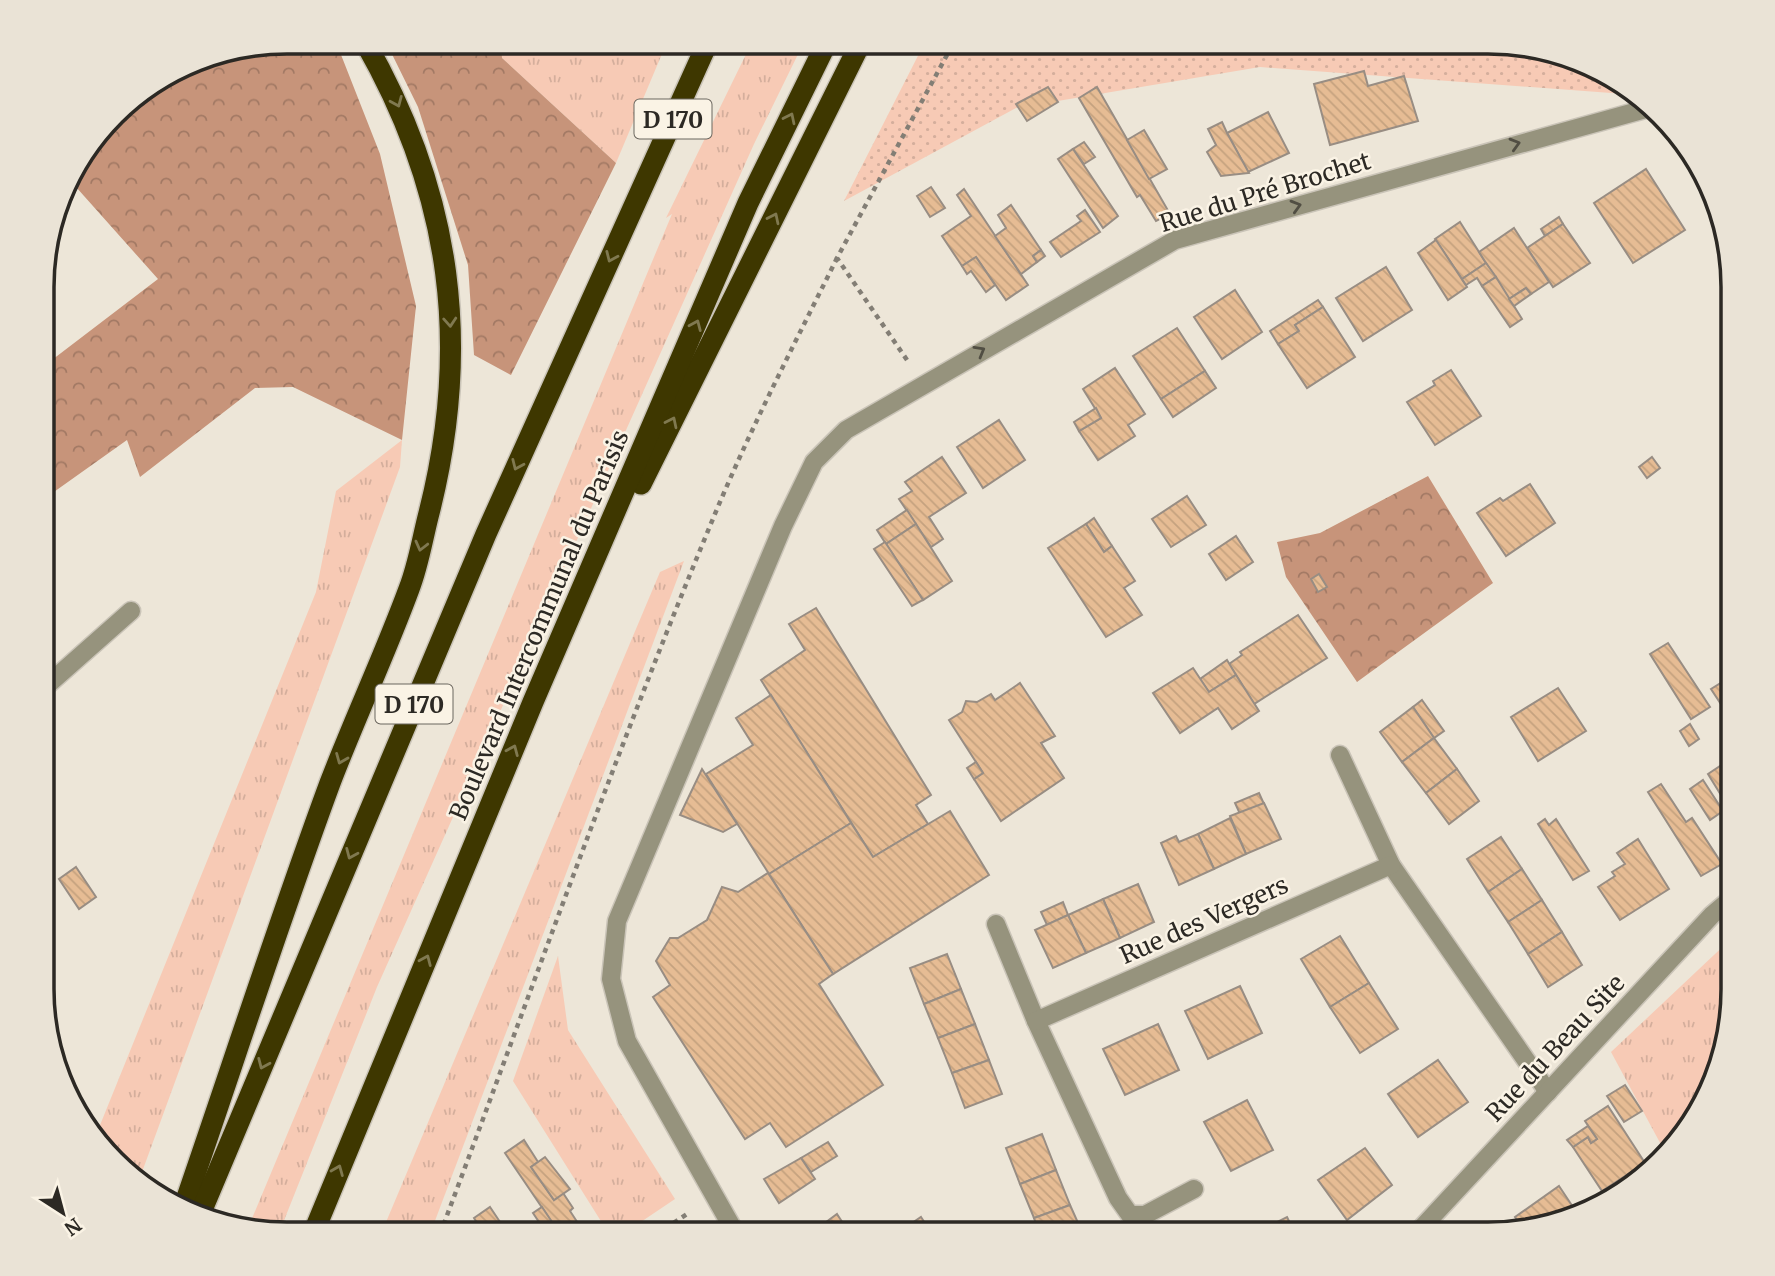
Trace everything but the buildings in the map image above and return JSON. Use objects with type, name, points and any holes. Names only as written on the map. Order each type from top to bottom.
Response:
[{"type":"highway","points":[[187,1198],[330,784],[411,586],[438,481],[453,369],[446,260],[421,158],[389,83],[372,54]]},
{"type":"highway","name":"D 170","points":[[204,1206],[486,534],[702,54]]},
{"type":"highway","points":[[639,195],[708,54]]},
{"type":"highway","name":"Boulevard Intercommunal du Parisis","points":[[318,1221],[533,702],[748,204],[821,54]]},
{"type":"highway","points":[[533,702],[855,54]]},
{"type":"street","name":"Rue du Pré Brochet","points":[[729,1221],[627,1041],[611,979],[617,921],[783,526],[814,462],[846,430],[1175,240],[1639,111]]},
{"type":"street","points":[[55,679],[131,611]]},
{"type":"street","points":[[1340,755],[1391,865],[1548,1092]]},
{"type":"street","name":"Rue des Vergers","points":[[1036,1021],[1391,865]]},
{"type":"street","name":"Rue du Beau Site","points":[[1427,1222],[1720,908]]},
{"type":"street","points":[[996,923],[1036,1021],[1118,1198],[1130,1215],[1145,1215],[1194,1189]]},
{"type":"path","points":[[445,1221],[630,729],[710,525],[836,258],[947,55]]},
{"type":"path","points":[[836,258],[897,342],[921,385]]},
{"type":"path","points":[[676,1221],[714,1196]]},
{"type":"green space","points":[[341,54],[380,154],[416,306],[402,440],[293,387],[255,388],[140,477],[127,440],[54,492],[54,358],[158,279],[77,188],[94,158],[112,134],[134,112],[171,86],[184,78],[227,62],[257,56]]},
{"type":"green space","points":[[392,54],[502,54],[502,58],[616,163],[511,375],[474,355],[468,265],[418,107]]},
{"type":"green space","points":[[502,54],[662,54],[616,163],[502,58]]},
{"type":"green space","points":[[746,54],[798,54],[754,144],[377,987],[284,1221],[252,1219],[672,214],[666,218]]},
{"type":"green space","points":[[919,55],[1503,55],[1533,59],[1577,72],[1615,93],[1260,67],[1016,108],[844,201]]},
{"type":"green space","points":[[402,440],[400,467],[143,1170],[123,1153],[100,1125],[316,592],[336,491]]},
{"type":"green space","points":[[1428,476],[1493,583],[1357,682],[1286,577],[1277,542],[1320,533]]},
{"type":"green space","points":[[684,561],[435,1221],[386,1221],[660,572]]},
{"type":"green space","points":[[1720,949],[1720,1004],[1708,1063],[1689,1105],[1661,1144],[1611,1052]]},
{"type":"green space","points":[[558,956],[568,1030],[675,1199],[642,1221],[601,1221],[513,1081]]}]
